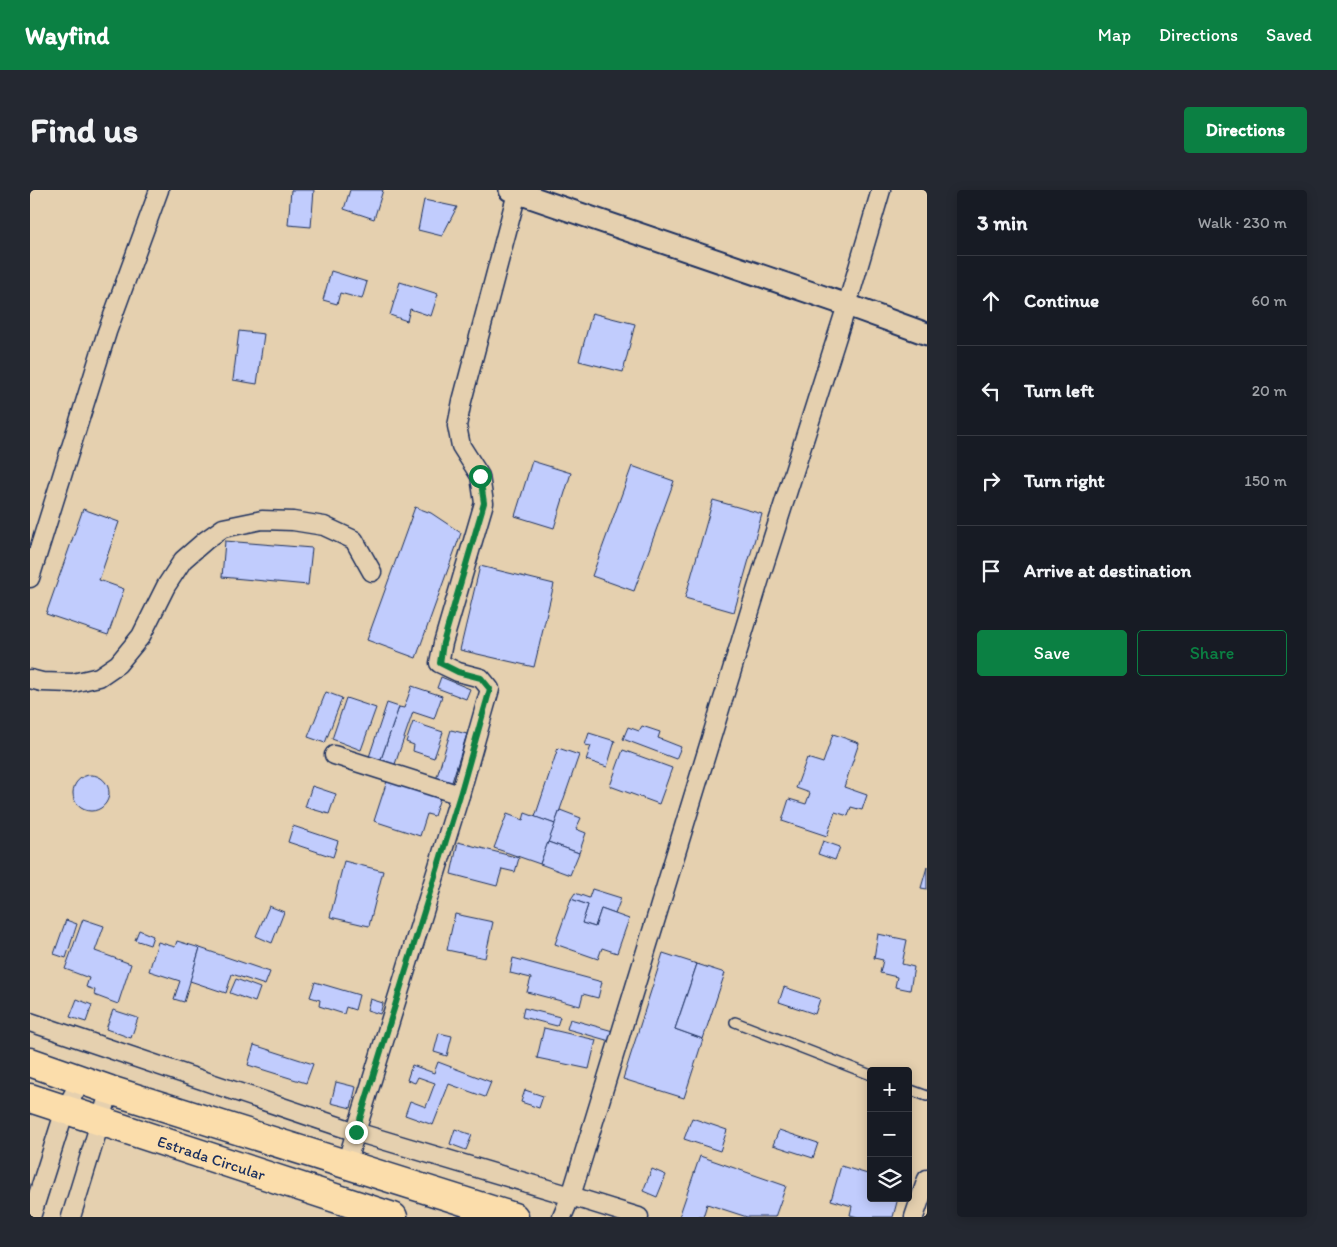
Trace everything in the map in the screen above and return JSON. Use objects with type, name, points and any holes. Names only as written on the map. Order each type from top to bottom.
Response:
[{"type":"main road","points":[[30,1062],[110,1090],[514,1217]]},
{"type":"main road","name":"Estrada Circular","points":[[30,1098],[393,1217]]},
{"type":"street","points":[[30,578],[33,560],[107,332],[159,190]]},
{"type":"street","points":[[562,1217],[571,1196],[761,575],[847,305],[880,190]]},
{"type":"street","points":[[346,1164],[460,795],[490,689],[481,678],[458,672],[440,663],[443,643],[484,503],[480,476],[461,446],[457,426],[514,191],[927,334]]},
{"type":"street","points":[[30,679],[42,682],[73,683],[99,677],[118,664],[141,636],[166,586],[182,560],[224,528],[262,520],[293,521],[324,526],[354,540],[372,572]]},
{"type":"street","points":[[334,755],[460,795]]},
{"type":"street","points":[[30,1022],[356,1132],[639,1217]]},
{"type":"street","points":[[31,1217],[65,1110],[81,1080]]},
{"type":"street","points":[[71,1217],[110,1090]]},
{"type":"street","points":[[914,1217],[927,1179]]},
{"type":"lane","points":[[735,1022],[867,1073]]},
{"type":"lane","points":[[912,1090],[927,1096]]},
{"type":"building","points":[[291,190],[314,190],[311,227],[288,225]]},
{"type":"building","points":[[350,190],[383,190],[374,219],[344,209]]},
{"type":"building","points":[[424,200],[457,207],[442,236],[418,230]]},
{"type":"building","points":[[331,271],[367,282],[362,299],[340,293],[337,304],[323,300]]},
{"type":"building","points":[[400,282],[438,294],[431,316],[410,309],[407,321],[390,315]]},
{"type":"building","points":[[592,313],[635,324],[623,372],[579,361]]},
{"type":"building","points":[[239,331],[264,334],[257,384],[233,380]]},
{"type":"building","points":[[532,461],[571,473],[554,528],[515,516]]},
{"type":"building","points":[[632,466],[674,481],[634,591],[592,576]]},
{"type":"building","points":[[713,500],[762,514],[734,612],[685,598]]},
{"type":"building","points":[[415,507],[431,513],[461,533],[416,658],[367,640]]},
{"type":"building","points":[[83,509],[119,522],[99,580],[124,589],[108,635],[46,614]]},
{"type":"building","points":[[225,541],[312,548],[308,585],[222,577]]},
{"type":"building","points":[[480,566],[554,584],[534,667],[460,650]]},
{"type":"building","points":[[441,677],[470,689],[466,699],[437,688]]},
{"type":"building","points":[[412,686],[442,696],[434,719],[413,712],[394,767],[380,762],[399,707],[404,708]]},
{"type":"building","points":[[326,692],[342,698],[325,743],[308,737]]},
{"type":"building","points":[[346,698],[376,708],[361,750],[332,739]]},
{"type":"building","points":[[387,703],[399,707],[380,762],[369,757]]},
{"type":"building","points":[[413,722],[443,732],[434,758],[413,751],[414,745],[406,742]]},
{"type":"building","points":[[642,726],[660,732],[658,738],[681,747],[676,759],[623,739],[628,727],[639,731]]},
{"type":"building","points":[[451,730],[467,734],[451,785],[436,780]]},
{"type":"building","points":[[589,733],[615,741],[607,767],[586,760],[591,746],[585,745]]},
{"type":"building","points":[[833,734],[859,743],[844,787],[867,795],[862,810],[851,807],[848,816],[835,812],[827,836],[782,821],[789,799],[806,804],[810,793],[796,788],[807,758],[823,763]]},
{"type":"building","points":[[558,748],[579,755],[555,824],[535,817]]},
{"type":"building","points":[[623,750],[672,768],[659,804],[610,786]]},
{"type":"building","points":[[91,775],[98,776],[104,780],[108,786],[108,800],[104,806],[98,810],[91,811],[84,810],[78,806],[74,800],[73,793],[74,786],[78,780],[84,776]]},
{"type":"building","points":[[387,781],[440,798],[434,816],[427,814],[420,836],[374,821]]},
{"type":"building","points":[[312,786],[336,794],[329,814],[305,807]]},
{"type":"building","points":[[560,810],[581,818],[576,829],[586,833],[579,853],[548,842]]},
{"type":"building","points":[[525,813],[555,824],[540,864],[494,848],[507,814],[523,820]]},
{"type":"building","points":[[293,826],[338,841],[333,857],[288,842]]},
{"type":"building","points":[[823,841],[840,847],[835,860],[818,854]]},
{"type":"building","points":[[458,842],[519,858],[515,872],[502,869],[497,886],[451,874]]},
{"type":"building","points":[[548,842],[579,853],[570,875],[540,864]]},
{"type":"building","points":[[344,861],[383,871],[369,926],[330,917]]},
{"type":"building","points":[[927,867],[927,889],[921,888]]},
{"type":"building","points":[[592,889],[621,898],[615,914],[601,909],[595,927],[582,923],[588,905],[571,899],[575,893],[589,898]]},
{"type":"building","points":[[571,899],[588,905],[582,923],[595,927],[601,909],[629,919],[617,953],[602,948],[598,959],[555,944]]},
{"type":"building","points":[[269,906],[284,912],[272,943],[256,936]]},
{"type":"building","points":[[455,914],[493,922],[485,958],[447,950]]},
{"type":"building","points":[[83,919],[104,926],[95,951],[131,964],[118,1004],[94,995],[95,990],[86,987],[89,978],[65,969]]},
{"type":"building","points":[[66,920],[77,924],[66,958],[54,954]]},
{"type":"building","points":[[139,930],[153,936],[150,945],[135,940]]},
{"type":"building","points":[[878,934],[907,940],[902,964],[914,967],[910,990],[895,987],[897,977],[880,973],[883,960],[874,958]]},
{"type":"building","points":[[177,941],[200,948],[184,1002],[174,999],[180,981],[149,971],[158,942],[175,947]]},
{"type":"building","points":[[200,948],[270,972],[265,985],[232,974],[226,993],[190,981]]},
{"type":"building","points":[[663,953],[697,964],[675,1029],[703,1039],[684,1098],[623,1079]]},
{"type":"building","points":[[513,958],[602,982],[598,998],[583,994],[580,1006],[527,992],[531,978],[510,973]]},
{"type":"building","points":[[697,964],[725,973],[703,1039],[675,1029]]},
{"type":"building","points":[[236,979],[260,988],[255,1002],[230,993]]},
{"type":"building","points":[[315,982],[359,995],[355,1010],[346,1007],[344,1014],[319,1006],[320,1000],[310,997]]},
{"type":"building","points":[[784,987],[820,999],[815,1014],[779,1002]]},
{"type":"building","points":[[77,999],[92,1005],[86,1022],[70,1017]]},
{"type":"building","points":[[370,999],[383,1003],[380,1014],[367,1010]]},
{"type":"building","points":[[524,1008],[560,1017],[557,1026],[522,1017]]},
{"type":"building","points":[[113,1010],[138,1018],[131,1038],[106,1029]]},
{"type":"building","points":[[570,1019],[613,1031],[610,1041],[567,1029]]},
{"type":"building","points":[[544,1028],[596,1040],[589,1069],[537,1058]]},
{"type":"building","points":[[439,1033],[452,1036],[447,1056],[434,1052]]},
{"type":"building","points":[[254,1045],[313,1064],[306,1083],[248,1065]]},
{"type":"building","points":[[438,1062],[491,1082],[485,1097],[449,1084],[433,1125],[405,1115],[410,1101],[426,1107],[435,1083],[418,1077],[415,1083],[407,1080],[412,1065],[434,1073]]},
{"type":"building","points":[[336,1082],[356,1087],[351,1108],[331,1103]]},
{"type":"building","points":[[525,1090],[543,1096],[539,1108],[521,1102]]},
{"type":"building","points":[[692,1118],[727,1130],[720,1151],[684,1139]]},
{"type":"building","points":[[455,1129],[472,1135],[466,1150],[450,1144]]},
{"type":"building","points":[[779,1130],[818,1143],[813,1158],[773,1145]]},
{"type":"building","points":[[700,1156],[786,1186],[775,1217],[747,1217],[707,1204],[703,1217],[679,1217]]},
{"type":"building","points":[[841,1166],[867,1174],[867,1202],[897,1202],[893,1217],[858,1217],[850,1215],[852,1206],[831,1200]]},
{"type":"building","points":[[652,1169],[666,1175],[657,1197],[643,1191]]},
{"type":"route","points":[[356,1132],[460,795],[490,689],[481,678],[458,672],[440,663],[443,643],[484,503],[480,476]]}]
